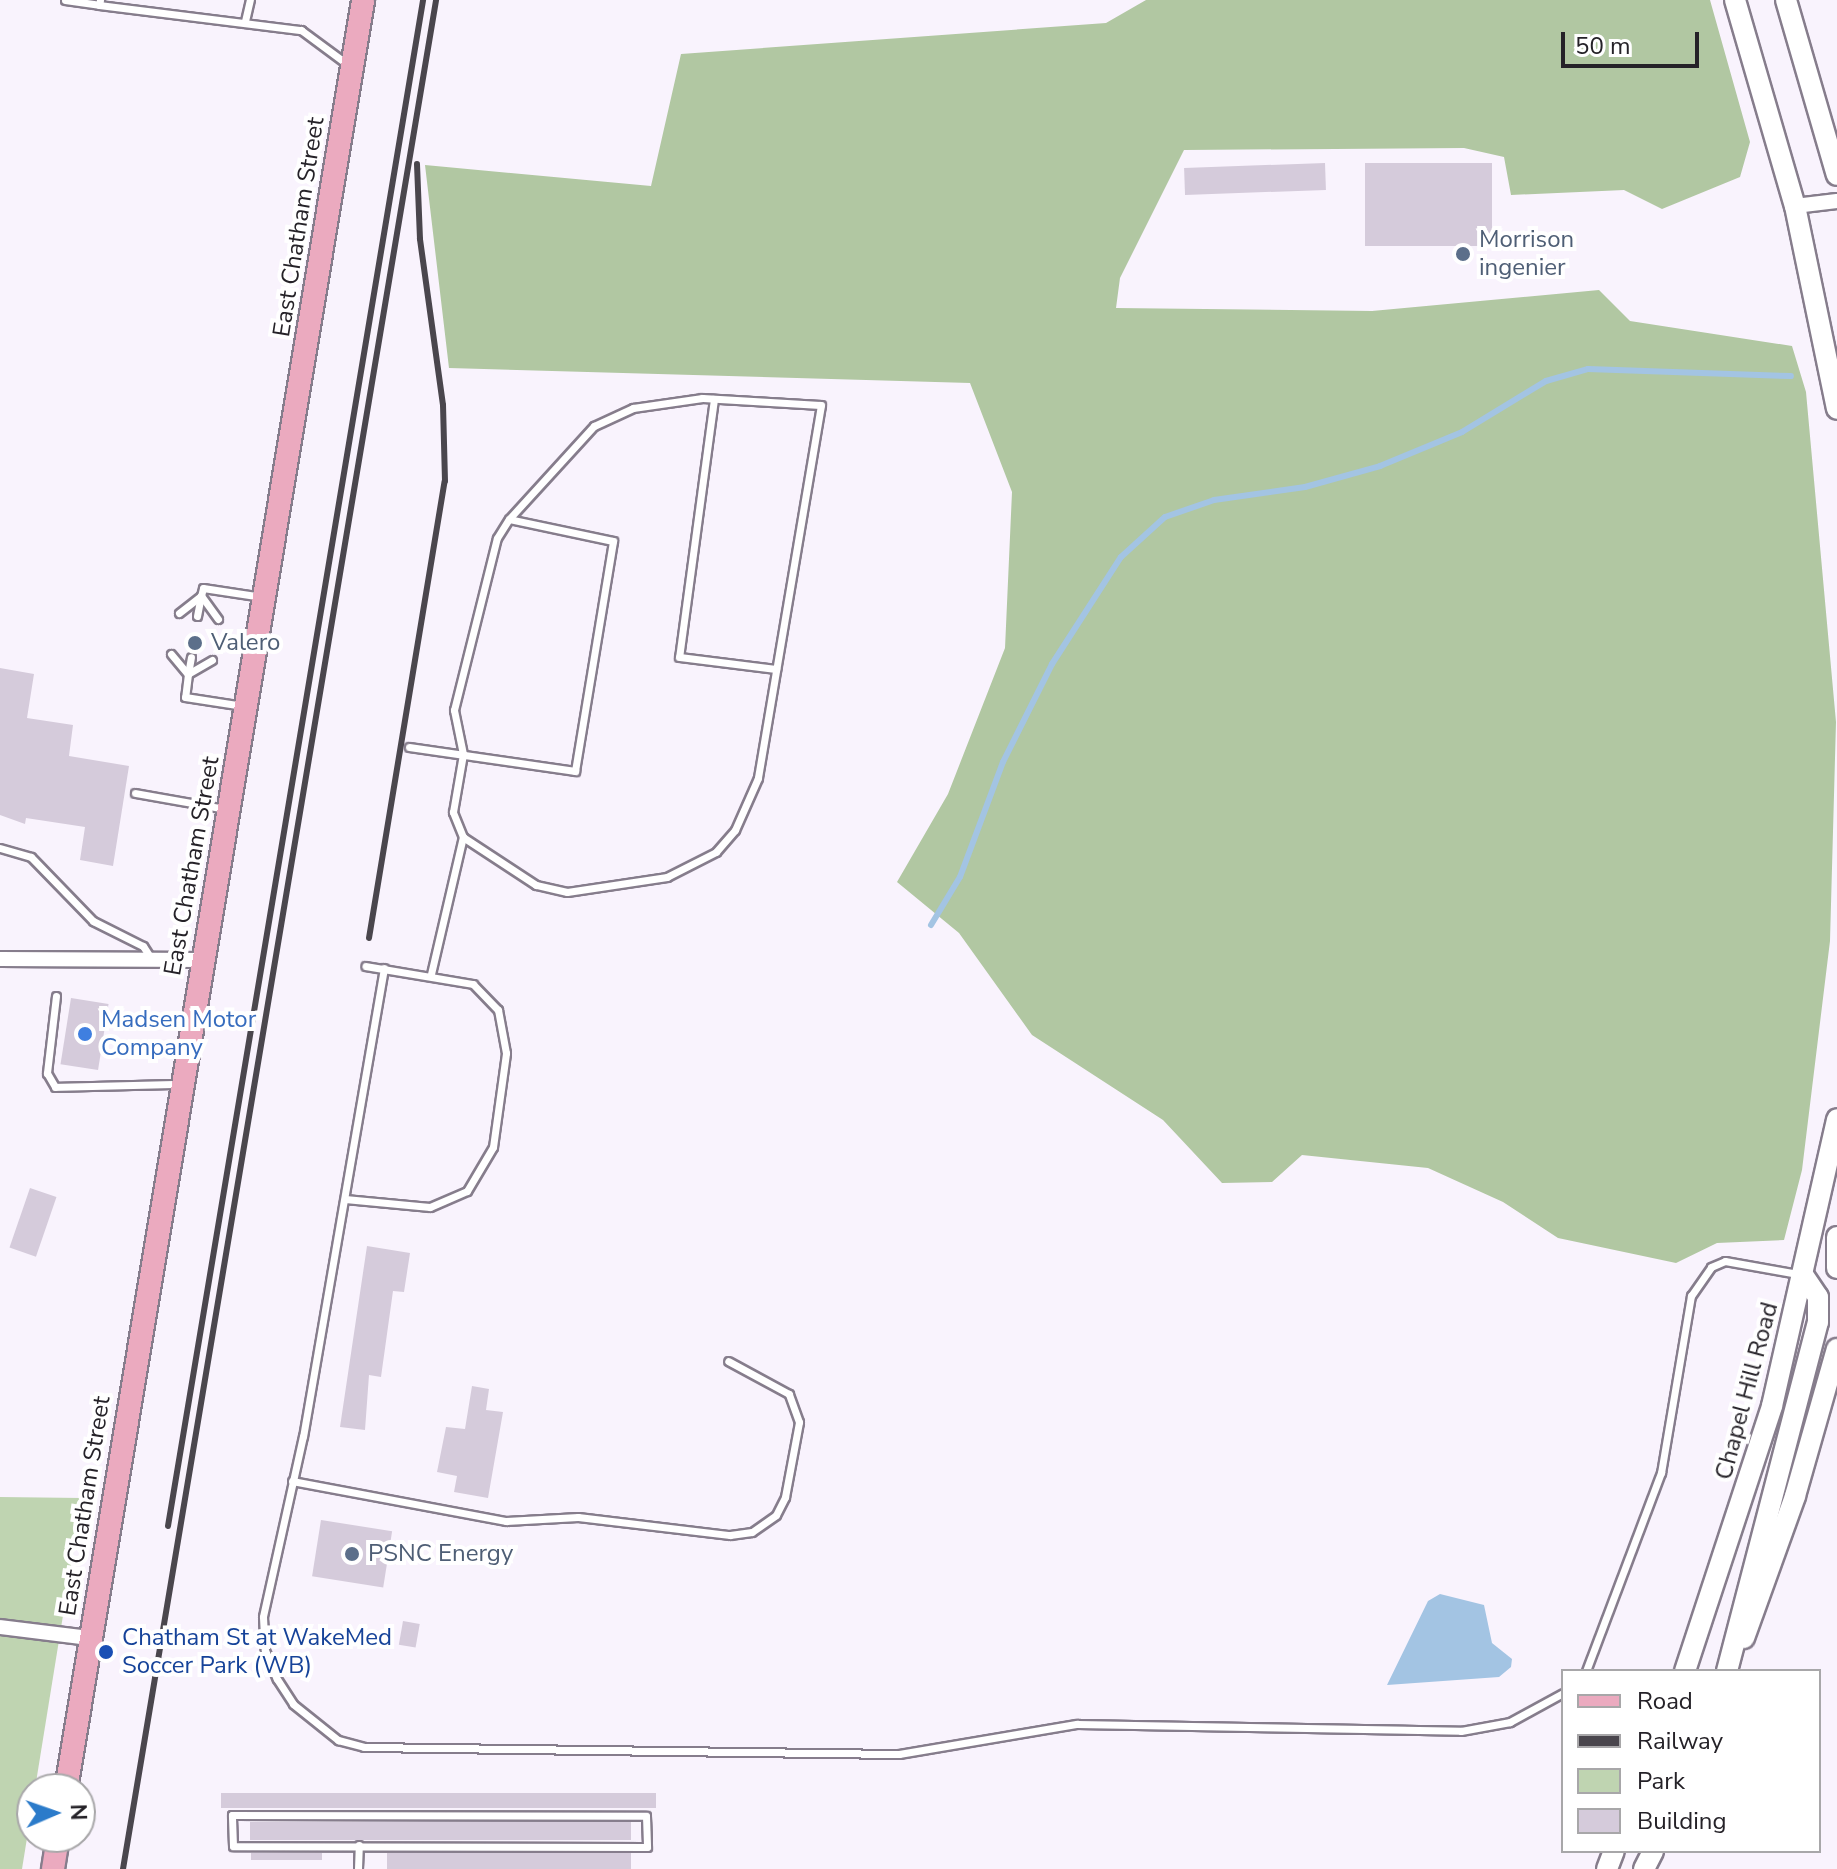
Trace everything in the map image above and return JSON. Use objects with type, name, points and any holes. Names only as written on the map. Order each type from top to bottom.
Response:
[{"type":"main road","name":"East Chatham Street","points":[[69,1773],[363,0]]},
{"type":"main road","points":[[1735,0],[1795,206],[1837,409]]},
{"type":"main road","points":[[1786,0],[1837,175]]},
{"type":"main road","name":"Chapel Hill Road","points":[[1686,1669],[1734,1536],[1804,1276],[1837,1119]]},
{"type":"main road","points":[[1837,1237],[1837,1268]]},
{"type":"main road","points":[[1730,1669],[1818,1322],[1818,1297],[1804,1276]]},
{"type":"main road","points":[[1730,1669],[1795,1496],[1837,1349]]},
{"type":"street","points":[[1795,206],[1837,201]]},
{"type":"street","points":[[0,959],[203,960]]},
{"type":"street","points":[[0,1627],[90,1638]]},
{"type":"lane","points":[[65,0],[100,2],[301,30],[352,69]]},
{"type":"lane","points":[[245,21],[250,0]]},
{"type":"lane","points":[[714,399],[679,657],[776,669]]},
{"type":"lane","points":[[714,399],[821,405],[752,799],[735,830],[695,866],[637,886],[567,892],[523,879],[463,837],[453,812],[463,754],[454,710],[485,579],[509,519],[594,426],[670,400],[714,399]]},
{"type":"lane","points":[[409,747],[575,771],[613,541],[509,519]]},
{"type":"lane","points":[[197,616],[203,588],[264,597]]},
{"type":"lane","points":[[179,613],[201,596]]},
{"type":"lane","points":[[201,596],[218,619]]},
{"type":"lane","points":[[171,654],[188,674]]},
{"type":"lane","points":[[191,657],[185,697],[245,707]]},
{"type":"lane","points":[[188,674],[212,660]]},
{"type":"lane","points":[[135,793],[228,810]]},
{"type":"lane","points":[[431,974],[463,837]]},
{"type":"lane","points":[[0,848],[31,857],[93,921],[143,946],[153,961]]},
{"type":"lane","points":[[345,1199],[442,1204],[467,1191],[487,1164],[504,1029],[485,993],[431,974],[366,966]]},
{"type":"lane","points":[[384,968],[345,1199],[263,1617],[265,1650],[293,1704],[338,1740],[364,1747],[899,1754],[1077,1724],[1461,1731],[1510,1722],[1561,1694]]},
{"type":"lane","points":[[56,996],[47,1073],[55,1087],[182,1084]]},
{"type":"lane","points":[[1587,1669],[1661,1473],[1691,1296],[1711,1267],[1725,1261],[1804,1276]]},
{"type":"lane","points":[[292,1481],[506,1521],[600,1518],[730,1535],[752,1532],[776,1515],[785,1497],[799,1422],[789,1394],[728,1361]]},
{"type":"lane","points":[[232,1815],[646,1816],[647,1847],[359,1845],[233,1846],[232,1815]]},
{"type":"lane","points":[[358,1869],[359,1845]]},
{"type":"green space","points":[[1146,0],[1710,0],[1750,142],[1740,177],[1662,209],[1624,190],[1511,195],[1504,157],[1464,148],[1184,150],[1120,278],[1116,308],[1372,311],[1599,290],[1630,321],[1792,346],[1806,392],[1836,722],[1830,941],[1802,1170],[1784,1240],[1717,1243],[1676,1263],[1558,1238],[1503,1202],[1428,1168],[1302,1155],[1272,1182],[1222,1183],[1163,1120],[1032,1035],[959,933],[897,882],[948,794],[1005,648],[1012,492],[970,383],[449,368],[425,165],[651,186],[681,54],[1106,23]]},
{"type":"green space","points":[[0,1497],[82,1498],[38,1773],[16,1773],[16,1853],[25,1853],[22,1869],[0,1869]]},
{"type":"water","points":[[1440,1594],[1484,1605],[1492,1643],[1512,1659],[1511,1667],[1499,1677],[1387,1685],[1428,1601]]},
{"type":"building","points":[[1325,163],[1326,190],[1185,195],[1184,168]]},
{"type":"building","points":[[1365,163],[1492,163],[1492,246],[1365,246]]},
{"type":"building","points":[[0,668],[34,674],[27,718],[73,725],[69,756],[129,766],[113,866],[80,860],[85,827],[26,818],[25,824],[0,815]]},
{"type":"building","name":"Madsen Motor Company","points":[[71,998],[109,1004],[98,1070],[61,1064]]},
{"type":"building","points":[[30,1188],[56,1197],[36,1257],[9,1248]]},
{"type":"building","points":[[367,1246],[410,1253],[404,1292],[393,1291],[381,1377],[369,1375],[365,1430],[340,1427]]},
{"type":"building","points":[[472,1386],[489,1389],[486,1410],[503,1412],[488,1498],[454,1492],[457,1476],[437,1472],[446,1427],[465,1429]]},
{"type":"building","name":"PSNC Energy","points":[[321,1520],[392,1531],[383,1588],[312,1576]]},
{"type":"building","points":[[403,1621],[420,1624],[416,1648],[399,1645]]},
{"type":"building","points":[[221,1793],[656,1793],[656,1808],[221,1808]]},
{"type":"building","points":[[250,1822],[631,1822],[631,1840],[250,1840]]},
{"type":"building","points":[[251,1853],[322,1853],[322,1860],[251,1860]]},
{"type":"building","points":[[387,1853],[631,1853],[631,1869],[387,1869]]},
{"type":"waterway","points":[[931,925],[960,877],[1003,762],[1052,664],[1121,557],[1165,517],[1214,500],[1305,487],[1380,466],[1462,432],[1546,381],[1588,369],[1791,376]]},
{"type":"railway","points":[[168,1526],[423,0]]},
{"type":"railway","points":[[123,1869],[436,0]]},
{"type":"railway","points":[[369,938],[445,481],[443,405],[420,239],[417,164]]},
{"type":"place","name":"Morrison ingenier","points":[[1463,254]]},
{"type":"place","name":"Valero","points":[[195,643]]},
{"type":"place","name":"Madsen Motor Company","points":[[85,1034]]},
{"type":"place","name":"PSNC Energy","points":[[352,1554]]},
{"type":"place","name":"Chatham St at WakeMed Soccer Park (WB)","points":[[106,1652]]}]
